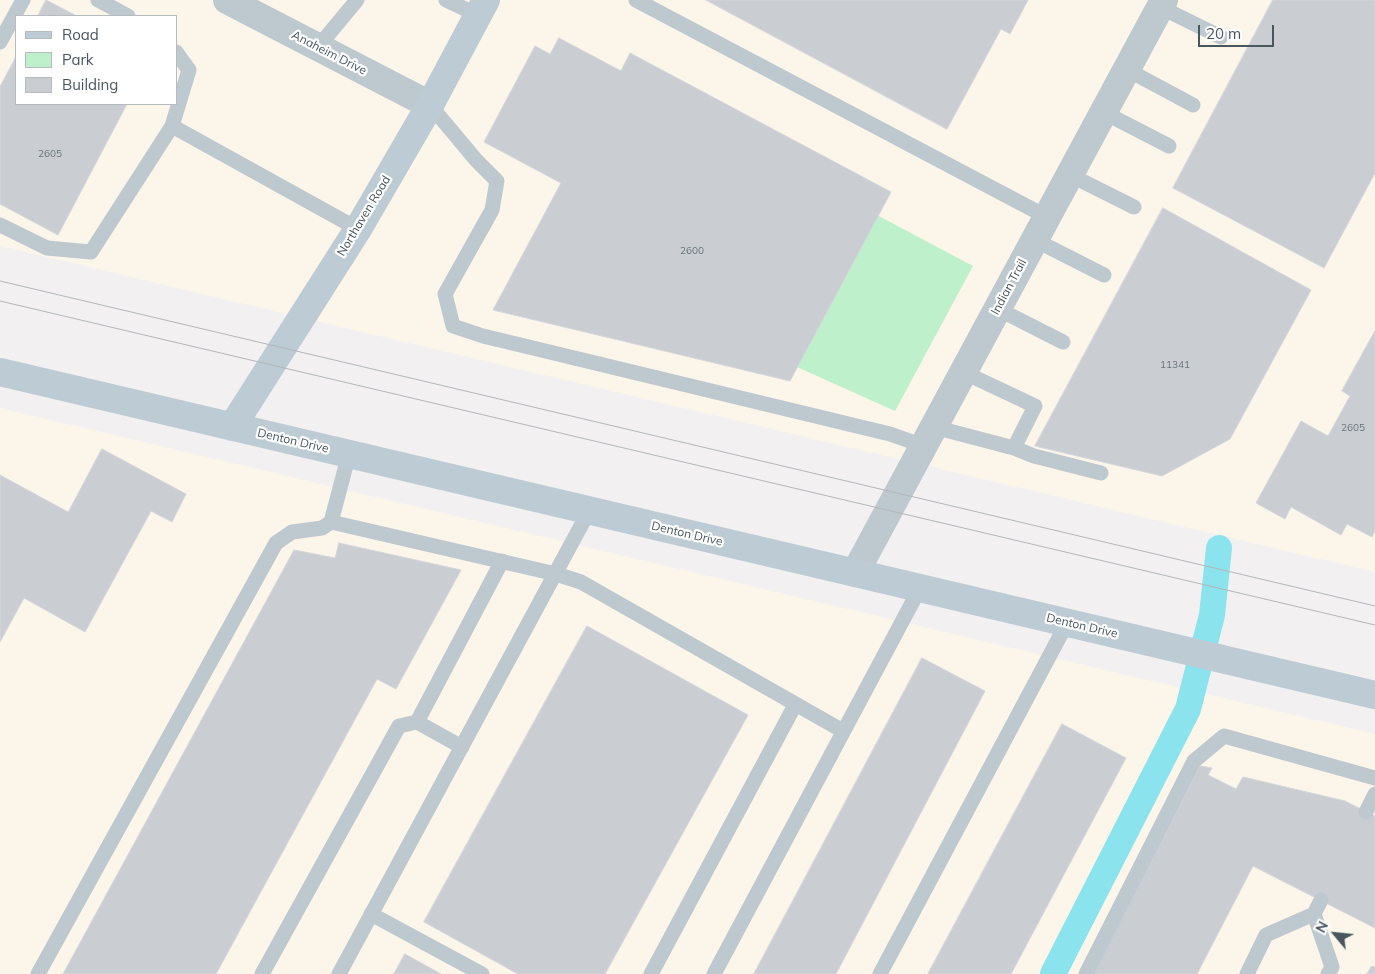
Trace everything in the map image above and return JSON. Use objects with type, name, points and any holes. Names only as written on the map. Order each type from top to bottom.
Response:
[{"type":"street","name":"Anaheim Drive","points":[[228,0],[430,105]]},
{"type":"street","name":"Indian Trail","points":[[855,573],[1162,4]]},
{"type":"street","name":"Northaven Road","points":[[232,427],[358,229],[430,105],[482,8]]},
{"type":"street","name":"Denton Drive","points":[[0,372],[1375,695]]},
{"type":"lane","points":[[0,42],[23,0]]},
{"type":"lane","points":[[98,0],[126,15]]},
{"type":"lane","points":[[318,47],[357,0]]},
{"type":"lane","points":[[446,0],[482,8]]},
{"type":"lane","points":[[636,0],[1041,229],[1104,275]]},
{"type":"lane","points":[[1162,4],[1221,37]]},
{"type":"lane","points":[[0,225],[47,248],[91,252],[172,126],[189,70],[178,55]]},
{"type":"lane","points":[[1126,70],[1193,105]]},
{"type":"lane","points":[[430,105],[476,160],[497,181],[492,210],[445,294],[453,326],[483,336],[890,434],[929,436],[1014,448],[1034,456],[1101,473]]},
{"type":"lane","points":[[1103,112],[1169,146]]},
{"type":"lane","points":[[172,126],[358,229]]},
{"type":"lane","points":[[1070,175],[1134,207]]},
{"type":"lane","points":[[998,309],[1063,342]]},
{"type":"lane","points":[[964,372],[1035,406],[1014,448]]},
{"type":"lane","points":[[38,974],[276,543],[292,532],[322,528],[331,522],[349,454]]},
{"type":"lane","points":[[338,974],[589,511]]},
{"type":"lane","points":[[331,522],[502,561],[581,582],[843,731]]},
{"type":"lane","points":[[417,722],[502,561]]},
{"type":"lane","points":[[714,974],[920,588]]},
{"type":"lane","points":[[880,974],[1067,623]]},
{"type":"lane","points":[[651,974],[795,704]]},
{"type":"lane","points":[[262,974],[399,726],[417,722],[462,747]]},
{"type":"lane","points":[[1086,974],[1194,761],[1224,736],[1375,778]]},
{"type":"lane","points":[[1366,812],[1375,794]]},
{"type":"lane","points":[[1247,974],[1266,935],[1317,907],[1332,967],[1328,974]]},
{"type":"lane","points":[[371,914],[482,974]]},
{"type":"shaded area","points":[[0,0],[1375,0],[1375,572],[0,246]]},
{"type":"shaded area","points":[[0,408],[1375,734],[1375,974],[0,974]]},
{"type":"green space","points":[[875,214],[973,266],[895,411],[797,367]]},
{"type":"building","points":[[46,0],[75,15],[38,15]]},
{"type":"building","points":[[706,0],[1028,0],[1010,34],[1001,29],[947,129]]},
{"type":"building","points":[[1273,0],[1375,0],[1375,173],[1324,268],[1173,188]]},
{"type":"building","points":[[559,38],[621,71],[630,53],[891,192],[790,381],[493,310],[561,183],[484,142],[535,46],[550,54]]},
{"type":"building","points":[[15,59],[15,105],[126,105],[58,235],[0,204],[0,87]]},
{"type":"building","points":[[1163,208],[1311,290],[1230,439],[1162,476],[1035,446]]},
{"type":"building","points":[[1375,331],[1375,531],[1372,537],[1347,524],[1341,535],[1291,507],[1285,519],[1256,503],[1301,421],[1328,436],[1350,396],[1342,391]]},
{"type":"building","points":[[102,449],[186,494],[172,522],[151,511],[85,632],[24,598],[0,642],[0,475],[68,512]]},
{"type":"building","points":[[339,543],[461,570],[396,689],[377,679],[216,974],[63,974],[294,550],[335,558]]},
{"type":"building","points":[[587,626],[748,715],[605,974],[518,974],[424,922]]},
{"type":"building","points":[[922,658],[985,691],[836,974],[754,974]]},
{"type":"building","points":[[1062,724],[1126,758],[1011,974],[928,974]]},
{"type":"building","points":[[1200,766],[1212,768],[1208,775],[1236,789],[1243,777],[1345,801],[1375,816],[1375,928],[1253,866],[1197,974],[1094,974]]},
{"type":"building","points":[[405,954],[441,974],[394,974]]},
{"type":"building","points":[[1372,966],[1375,967],[1375,974],[1367,974]]},
{"type":"waterway","points":[[1053,974],[1188,709],[1212,615],[1219,548]]},
{"type":"tram line","points":[[0,281],[1375,606]]},
{"type":"tram line","points":[[0,301],[1375,625]]}]
